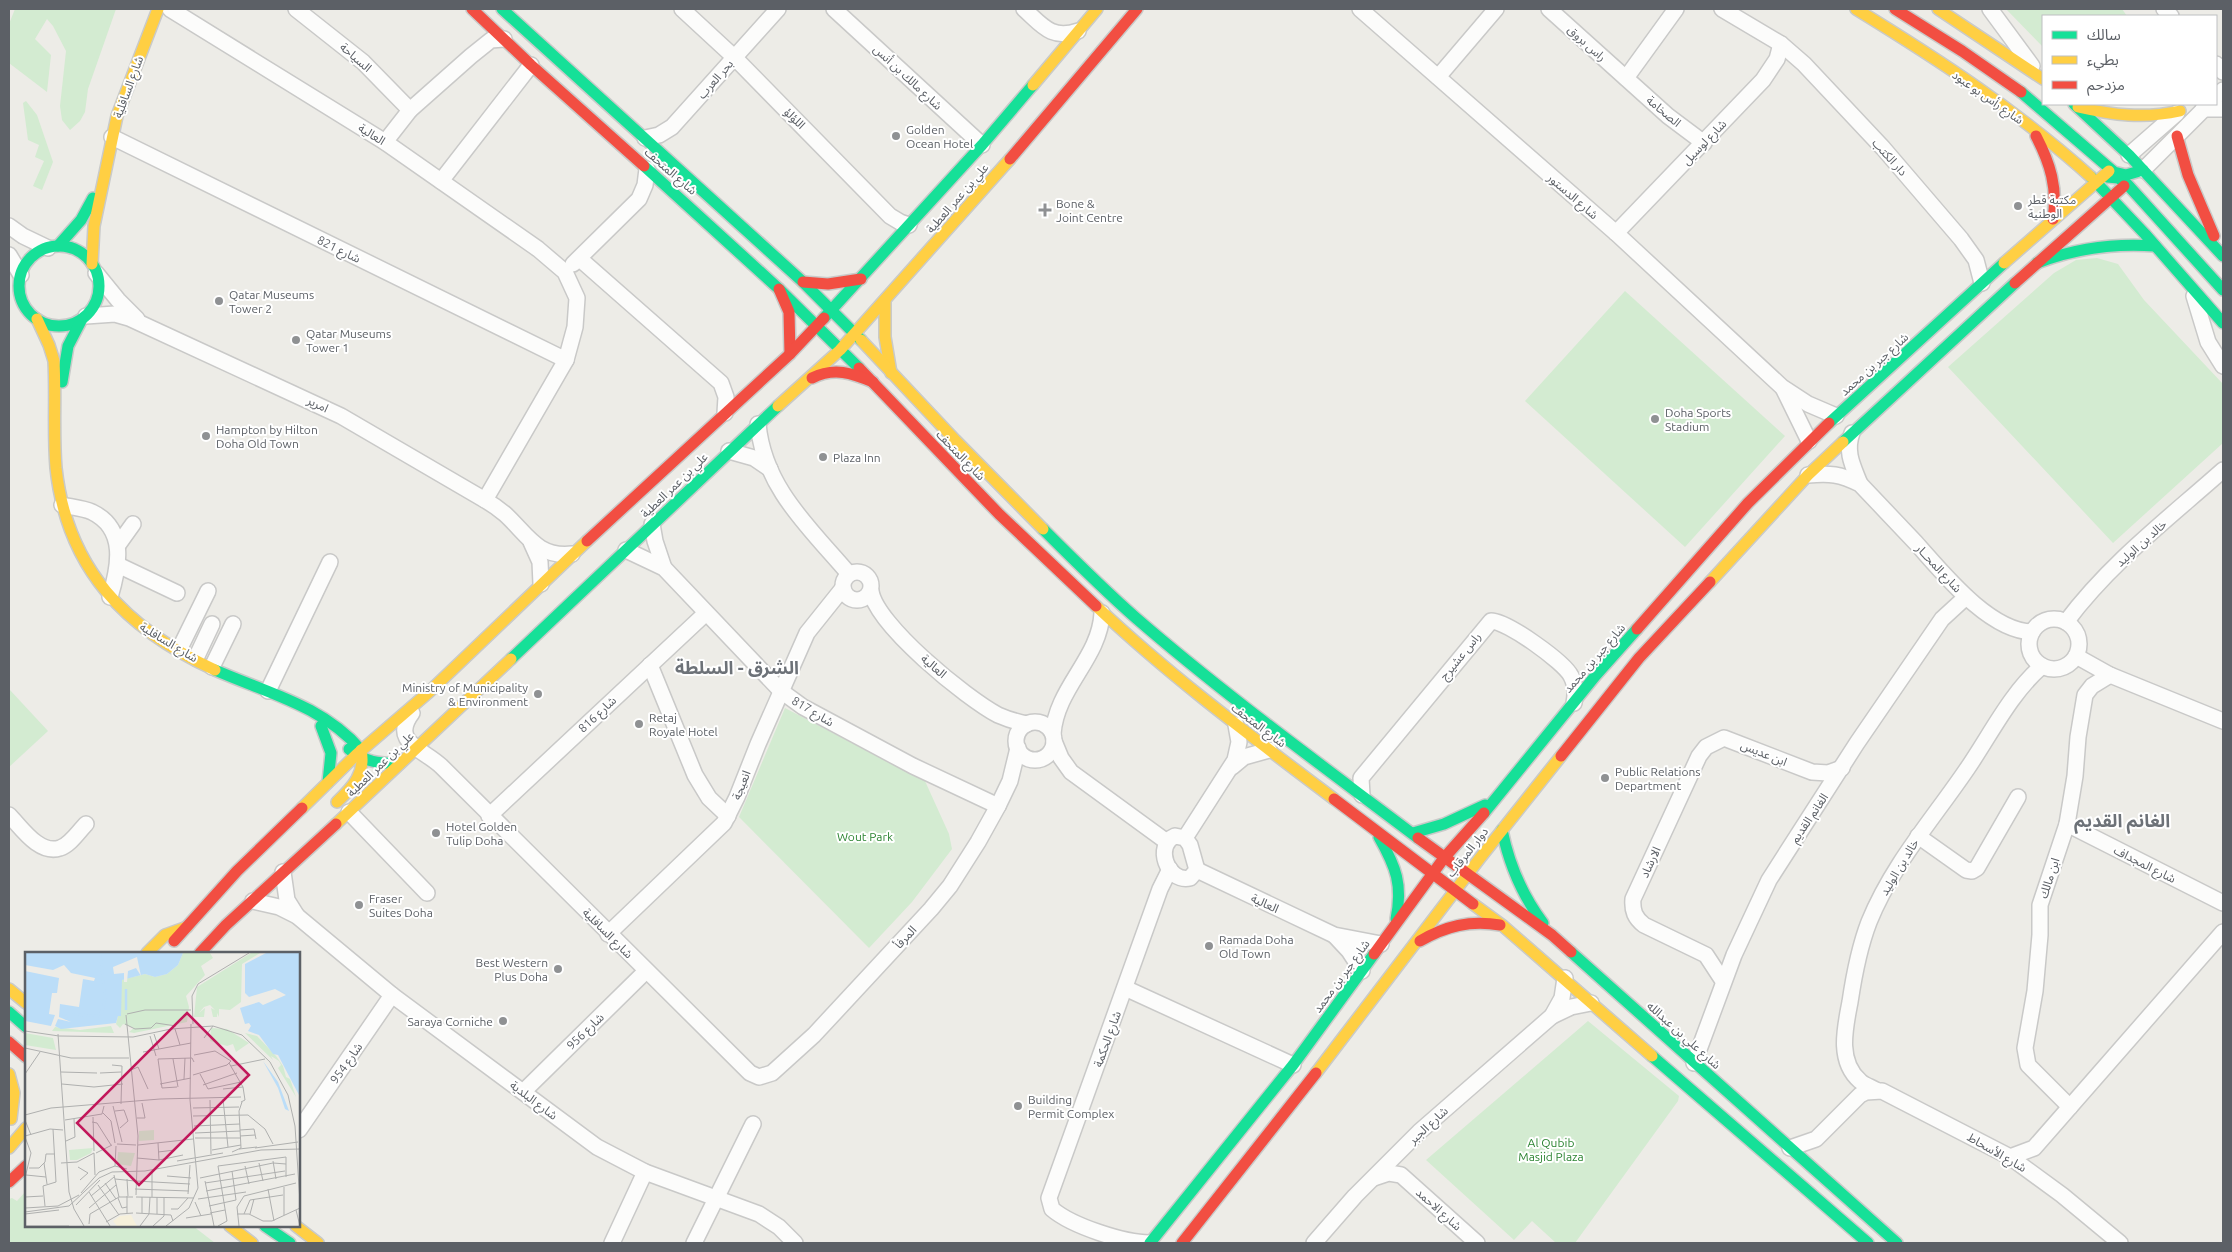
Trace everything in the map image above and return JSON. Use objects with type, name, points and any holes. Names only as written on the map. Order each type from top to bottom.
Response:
[{"type":"main road","name":"شارع السافلية","points":[[94,268],[94,226],[112,137],[121,103],[158,9]]},
{"type":"main road","name":"شارع المتحف","points":[[472,9],[531,65],[708,222],[779,288],[816,326],[825,343],[840,350],[873,382],[999,514],[1102,613],[1236,725],[1372,826],[1455,891]]},
{"type":"main road","name":"علي بن عمر العطية","points":[[164,952],[238,871],[328,782],[429,692],[572,554],[790,354],[861,279],[982,145],[1097,9]]},
{"type":"main road","name":"علي بن عمر العطية","points":[[201,952],[247,898],[283,872],[349,812],[729,451],[840,350],[1063,98],[1137,9]]},
{"type":"main road","name":"شارع رأس بو عبود","points":[[1856,9],[1969,83],[2030,126],[2096,182],[2223,323]]},
{"type":"main road","points":[[1895,9],[1962,51],[2026,95],[2111,169],[2119,174],[2126,175],[2143,170]]},
{"type":"main road","points":[[1938,9],[2041,77]]},
{"type":"main road","name":"شارع المتحف","points":[[508,11],[803,282],[1067,553],[1137,619],[1221,688],[1444,858]]},
{"type":"main road","points":[[2075,105],[2136,118],[2155,116],[2184,107]]},
{"type":"main road","points":[[2075,105],[2129,155],[2223,256]]},
{"type":"main road","points":[[983,161],[997,139],[1009,114]]},
{"type":"main road","points":[[2030,126],[2049,160],[2054,176],[2056,197],[2053,219]]},
{"type":"main road","points":[[2177,136],[2181,158],[2189,180],[2223,256]]},
{"type":"main road","name":"شارع جبر بن محمد","points":[[1150,1243],[1293,1065],[1444,858],[1493,802],[1596,675],[1748,503],[1836,416],[2053,219],[2129,155]]},
{"type":"main road","name":"شارع السافلية","points":[[53,247],[81,220],[106,168]]},
{"type":"main road","points":[[1552,935],[1535,913],[1521,890],[1510,865],[1502,830],[1639,658],[1808,475],[2037,263],[2143,170]]},
{"type":"main road","points":[[2096,182],[2103,178],[2114,177],[2127,184],[2223,290]]},
{"type":"main road","points":[[2037,263],[2064,252],[2095,246],[2124,244],[2155,246]]},
{"type":"main road","points":[[53,247],[77,251],[94,268],[98,294],[95,304],[84,317],[62,326],[52,326],[37,319],[23,303],[19,285],[20,275],[28,261],[41,251],[53,247]]},
{"type":"main road","points":[[803,282],[828,284],[861,279]]},
{"type":"main road","points":[[779,288],[789,312],[790,354]]},
{"type":"main road","points":[[885,301],[885,338],[891,373]]},
{"type":"main road","points":[[825,343],[836,329],[835,316],[831,310]]},
{"type":"main road","points":[[840,350],[839,341],[845,324],[853,314]]},
{"type":"main road","name":"شارع السافلية","points":[[54,424],[68,346],[84,317]]},
{"type":"main road","name":"شارع السافلية","points":[[37,319],[49,344],[54,360],[56,462],[62,505],[71,535],[84,561],[110,597],[138,624],[179,650],[212,667],[268,691],[323,722],[360,755]]},
{"type":"main road","points":[[805,383],[820,374],[833,371],[848,372],[873,382]]},
{"type":"main road","points":[[555,617],[569,588]]},
{"type":"main road","points":[[328,782],[332,754],[323,722],[381,733]]},
{"type":"main road","points":[[327,812],[359,780],[360,755],[381,764],[400,763]]},
{"type":"main road","points":[[1413,833],[1463,816],[1493,802]]},
{"type":"main road","points":[[1372,826],[1393,862],[1399,878],[1401,894],[1395,924]]},
{"type":"main road","name":"دوار المرقاب","points":[[1455,891],[1502,830]]},
{"type":"main road","name":"شارع علي بن عبدالله","points":[[1444,858],[1552,935],[1897,1243]]},
{"type":"main road","points":[[1182,1243],[1455,891],[1502,926],[1565,978],[1868,1243]]},
{"type":"main road","points":[[1415,944],[1436,931],[1459,924],[1481,922],[1502,926]]},
{"type":"main road","points":[[148,952],[165,935],[187,927]]},
{"type":"main road","points":[[9,989],[25,1003]]},
{"type":"main road","points":[[9,1012],[25,1026]]},
{"type":"main road","points":[[9,1042],[25,1056]]},
{"type":"main road","points":[[9,1074],[14,1093],[10,1120]]},
{"type":"main road","points":[[9,1148],[25,1129]]},
{"type":"main road","points":[[9,1182],[25,1167]]},
{"type":"main road","points":[[266,1227],[290,1243]]},
{"type":"main road","points":[[297,1227],[318,1243]]},
{"type":"main road","points":[[236,1234],[252,1243]]},
{"type":"street","name":"العالية","points":[[170,9],[385,142],[538,249],[565,272]]},
{"type":"street","name":"السياحة","points":[[296,9],[364,62],[410,110]]},
{"type":"street","name":"اللؤلؤ","points":[[682,9],[734,57],[890,216],[909,225]]},
{"type":"street","name":"بحر العرب","points":[[645,138],[658,135],[672,127],[778,9]]},
{"type":"street","name":"شارع مالك بن أنس","points":[[834,9],[982,145]]},
{"type":"street","points":[[1024,9],[1049,32],[1067,35],[1078,31]]},
{"type":"street","name":"شارع الدستور","points":[[1360,9],[1616,233],[1782,387],[1808,404],[1836,416]]},
{"type":"street","points":[[1438,77],[1496,9]]},
{"type":"street","name":"راس بروق","points":[[1548,9],[1626,78]]},
{"type":"street","points":[[1626,78],[1676,9]]},
{"type":"street","name":"دار الكتب","points":[[1722,9],[1781,44],[1804,64],[1883,148],[1961,239],[1976,260],[1982,283]]},
{"type":"street","points":[[1990,9],[2041,77]]},
{"type":"street","points":[[385,142],[410,110],[485,44],[496,38],[504,39]]},
{"type":"street","name":"شارع لوسيل","points":[[1616,233],[1763,80],[1777,59],[1781,44]]},
{"type":"street","points":[[441,181],[531,65]]},
{"type":"street","name":"الصخامة","points":[[1626,78],[1668,116],[1704,143]]},
{"type":"street","points":[[2143,170],[2206,106],[2223,109]]},
{"type":"street","points":[[2129,155],[2184,107]]},
{"type":"street","name":"شارع 821","points":[[112,137],[566,360]]},
{"type":"street","points":[[485,500],[566,360],[575,327],[577,298],[565,272],[639,199],[645,185],[647,169]]},
{"type":"street","points":[[9,226],[23,236],[53,247]]},
{"type":"street","points":[[9,255],[20,275]]},
{"type":"street","points":[[580,259],[721,383],[726,398],[725,413]]},
{"type":"street","name":"امرير","points":[[94,268],[118,300],[142,324]]},
{"type":"street","points":[[2191,287],[2208,342],[2223,366]]},
{"type":"street","name":"امرير","points":[[84,317],[115,314],[142,324],[341,416],[485,500],[504,513],[531,542],[550,553],[572,554]]},
{"type":"street","name":"شارع الدستور","points":[[1782,387],[1809,441]]},
{"type":"street","name":"العالية","points":[[758,424],[759,443],[778,488],[851,590],[878,610],[904,639],[933,666],[996,714],[1017,745]]},
{"type":"street","name":"شارع المحــار","points":[[1852,433],[1849,453],[1860,484]]},
{"type":"street","points":[[729,451],[754,458],[770,469]]},
{"type":"street","name":"خالد بن الوليد","points":[[2066,622],[2093,588],[2120,561],[2223,470]]},
{"type":"street","name":"شارع المحــار","points":[[1808,475],[1829,473],[1844,476],[1860,484],[1966,598],[1990,616],[2021,632],[2032,632]]},
{"type":"street","points":[[62,505],[89,511],[100,516],[114,534],[118,545],[118,565],[110,597]]},
{"type":"street","points":[[118,545],[133,524]]},
{"type":"street","name":"شارع 817","points":[[652,524],[655,541],[664,568]]},
{"type":"street","name":"امرير","points":[[531,542],[540,562],[541,584]]},
{"type":"street","name":"شارع 817","points":[[626,550],[664,568],[781,691],[803,707],[913,766],[998,806]]},
{"type":"street","points":[[268,691],[330,562]]},
{"type":"street","points":[[118,565],[177,593]]},
{"type":"street","name":"العالية","points":[[851,590],[858,572],[868,576],[878,610]]},
{"type":"street","points":[[851,590],[864,598],[871,591]]},
{"type":"street","name":"انعيجة","points":[[608,934],[721,826],[728,816],[807,633],[830,605],[851,590]]},
{"type":"street","points":[[179,650],[208,591]]},
{"type":"street","name":"الغانم القديم","points":[[1694,1063],[1735,952],[1768,880],[1942,619],[1966,598]]},
{"type":"street","name":"شارع 816","points":[[489,816],[706,613]]},
{"type":"street","points":[[1034,760],[1049,755],[1054,738],[1058,706],[1096,642],[1101,627],[1102,613]]},
{"type":"street","points":[[2057,619],[2066,622],[2074,628],[2078,636],[2079,646],[2076,656],[2062,668],[2052,669],[2042,666],[2035,660],[2030,651],[2029,641],[2032,632],[2038,624],[2047,620],[2057,619]]},
{"type":"street","name":"راس عشيرج","points":[[1362,795],[1361,778],[1491,621],[1504,624],[1565,667],[1575,685],[1574,703]]},
{"type":"street","points":[[196,658],[212,624]]},
{"type":"street","points":[[212,667],[233,624]]},
{"type":"street","points":[[1096,642],[1121,630]]},
{"type":"street","points":[[2076,656],[2110,675],[2223,721]]},
{"type":"street","points":[[650,665],[698,783],[709,798],[728,816]]},
{"type":"street","name":"خالد بن الوليد","points":[[1876,1090],[1860,1081],[1847,1061],[1844,1044],[1856,967],[1870,921],[1896,870],[1918,836],[1967,770],[2018,690],[2042,666]]},
{"type":"street","name":"ابن مالك","points":[[2070,1107],[2028,1065],[2025,1048],[2035,991],[2040,935],[2040,904],[2067,824],[2085,695],[2092,686],[2110,675]]},
{"type":"street","name":"شارع السافلية","points":[[429,692],[405,723],[406,738],[416,749],[427,754],[450,775],[489,816],[750,1073],[759,1077],[772,1073]]},
{"type":"street","points":[[1058,706],[1029,724],[1018,734],[1017,745],[1026,758],[1071,772],[1167,842]]},
{"type":"street","name":"العالية","points":[[996,714],[1029,724]]},
{"type":"street","points":[[1029,724],[1044,725],[1054,738],[1061,758],[1071,772]]},
{"type":"street","points":[[1185,838],[1231,768],[1239,747],[1236,725]]},
{"type":"street","name":"شارع السافلية","points":[[437,727],[437,745],[450,775]]},
{"type":"street","name":"ابن عديس","points":[[1716,740],[1728,738],[1812,772],[1828,773],[1842,768]]},
{"type":"street","name":"الارشاد","points":[[1706,955],[1644,925],[1638,920],[1632,907],[1633,900],[1696,761],[1706,747],[1716,740]]},
{"type":"street","name":"المرفأ","points":[[772,1073],[814,1035],[931,909],[965,863],[998,806],[1010,781],[1017,745]]},
{"type":"street","points":[[1231,768],[1244,757],[1269,750]]},
{"type":"street","name":"المرفأ","points":[[1010,781],[1034,760]]},
{"type":"street","points":[[1812,772],[1820,781],[1824,794]]},
{"type":"street","points":[[1918,836],[1966,870],[1972,871],[1977,868],[2018,797]]},
{"type":"street","points":[[349,812],[427,893]]},
{"type":"street","points":[[9,815],[36,843],[51,849],[60,848],[86,824]]},
{"type":"street","name":"شارع المجداف","points":[[2067,824],[2223,903]]},
{"type":"street","points":[[1175,836],[1185,838],[1190,845],[1197,870],[1190,878],[1184,879],[1174,875],[1165,856],[1167,842],[1175,836]]},
{"type":"street","name":"شارع الحكمة","points":[[1118,1241],[1062,1216],[1052,1209],[1050,1204],[1051,1192],[1160,889],[1170,869]]},
{"type":"street","name":"العالية","points":[[1197,870],[1334,935],[1380,944]]},
{"type":"street","name":"شارع البلدية","points":[[283,872],[287,900],[297,916]]},
{"type":"street","name":"شارع البلدية","points":[[247,898],[279,907],[297,916],[392,995],[597,1147],[646,1172],[759,1214],[779,1227],[795,1243]]},
{"type":"street","points":[[2010,1157],[2034,1148],[2223,932]]},
{"type":"street","name":"العالية","points":[[1334,935],[1349,951],[1362,971]]},
{"type":"street","points":[[1724,981],[1706,955],[1735,952]]},
{"type":"street","name":"شارع 956","points":[[524,1092],[646,971]]},
{"type":"street","name":"شارع الجبر","points":[[1552,1016],[1562,998],[1565,978]]},
{"type":"street","points":[[1125,988],[1293,1065]]},
{"type":"street","name":"شارع 954","points":[[300,1129],[392,995]]},
{"type":"street","name":"شارع الجبر","points":[[1314,1243],[1404,1147],[1552,1016],[1571,1007],[1591,1002]]},
{"type":"street","points":[[1790,1148],[1816,1139],[1860,1095],[1876,1090]]},
{"type":"street","name":"شارع الأسحاط","points":[[1876,1090],[1888,1093],[2010,1157],[2034,1173],[2120,1243]]},
{"type":"street","points":[[10,1120],[25,1104]]},
{"type":"street","points":[[694,1243],[752,1124]]},
{"type":"street","points":[[1372,1179],[1383,1174],[1401,1175],[1404,1147]]},
{"type":"street","points":[[2034,1148],[2032,1162],[2034,1173]]},
{"type":"street","points":[[9,1167],[25,1150]]},
{"type":"street","points":[[612,1243],[646,1172]]},
{"type":"street","name":"شارع الاحمد","points":[[1401,1175],[1477,1243]]},
{"type":"street","points":[[1118,1241],[1150,1243]]},
{"type":"green space","points":[[15,9],[116,9],[88,89],[85,112],[80,121],[70,130],[62,120],[60,106],[66,51],[53,26],[47,19],[35,39],[51,55],[47,92],[9,63],[9,24]]},
{"type":"green space","points":[[2006,9],[2122,9],[2126,15],[2042,15],[2042,46]]},
{"type":"green space","points":[[26,101],[37,115],[53,162],[42,190],[33,186],[44,161],[35,157],[39,145],[28,140],[23,103]]},
{"type":"green space","points":[[2097,258],[2118,264],[2144,300],[2223,384],[2223,443],[2113,543],[1948,367],[2054,273],[2076,260]]},
{"type":"green space","name":"Doha Sports Stadium","points":[[1625,291],[1785,436],[1685,547],[1525,401]]},
{"type":"green space","points":[[9,689],[48,731],[9,767]]},
{"type":"green space","name":"Wout Park","points":[[785,708],[925,781],[949,834],[952,849],[912,902],[869,948],[739,817]]},
{"type":"green space","name":"Al Qubib Masjid Plaza","points":[[1588,1021],[1679,1096],[1678,1101],[1575,1243],[1556,1243],[1532,1221],[1514,1240],[1426,1160]]},
{"type":"green space","points":[[25,1192],[25,1227],[194,1227],[215,1243],[9,1243],[9,1199],[12,1198],[17,1201]]},
{"type":"traffic: fast","points":[[502,9],[803,282],[861,340]]},
{"type":"traffic: fast","points":[[824,318],[982,145],[1033,85]]},
{"type":"traffic: fast","points":[[2021,92],[2114,172],[2126,175],[2143,170]]},
{"type":"traffic: fast","points":[[2075,105],[2129,155],[2223,256]]},
{"type":"traffic: fast","points":[[644,166],[779,289],[859,368]]},
{"type":"traffic: fast","points":[[2091,177],[2145,234],[2223,323]]},
{"type":"traffic: fast","points":[[2107,177],[2118,178],[2127,184],[2223,290]]},
{"type":"traffic: fast","points":[[58,246],[81,220],[93,198]]},
{"type":"traffic: fast","points":[[2037,263],[2081,250],[2125,245],[2155,246]]},
{"type":"traffic: fast","points":[[59,246],[74,249],[87,258],[96,271],[99,286],[96,301],[87,314],[74,323],[59,326],[44,323],[31,314],[22,301],[19,286],[22,271],[31,258],[44,249],[59,246]]},
{"type":"traffic: fast","points":[[1829,423],[2004,263]]},
{"type":"traffic: fast","points":[[1843,442],[2015,283]]},
{"type":"traffic: fast","points":[[62,382],[68,346],[82,319]]},
{"type":"traffic: fast","points":[[511,659],[778,406]]},
{"type":"traffic: fast","points":[[1043,529],[1112,596],[1170,647],[1275,730],[1418,838]]},
{"type":"traffic: fast","points":[[1484,813],[1596,675],[1637,629]]},
{"type":"traffic: fast","points":[[215,670],[311,711],[346,735],[361,750]]},
{"type":"traffic: fast","points":[[321,726],[331,753],[328,782]]},
{"type":"traffic: fast","points":[[349,749],[360,757],[373,761],[400,763]]},
{"type":"traffic: fast","points":[[1413,833],[1444,824],[1485,805]]},
{"type":"traffic: fast","points":[[1502,830],[1508,855],[1517,879],[1543,923]]},
{"type":"traffic: fast","points":[[1379,837],[1394,867],[1396,876],[1399,896],[1396,919]]},
{"type":"traffic: fast","points":[[1571,952],[1897,1243]]},
{"type":"traffic: fast","points":[[1150,1243],[1293,1065],[1374,954]]},
{"type":"traffic: fast","points":[[9,1012],[25,1026]]},
{"type":"traffic: fast","points":[[1652,1056],[1868,1243]]},
{"type":"traffic: fast","points":[[266,1227],[290,1243]]},
{"type":"traffic: slow","points":[[92,264],[94,226],[117,116],[158,9]]},
{"type":"traffic: slow","points":[[1033,85],[1097,9]]},
{"type":"traffic: slow","points":[[1856,9],[1978,88],[2036,130],[2091,177]]},
{"type":"traffic: slow","points":[[1938,9],[2042,78]]},
{"type":"traffic: slow","points":[[2078,107],[2129,115],[2154,115],[2180,111]]},
{"type":"traffic: slow","points":[[778,406],[840,350],[1010,159]]},
{"type":"traffic: slow","points":[[2004,263],[2109,171]]},
{"type":"traffic: slow","points":[[885,301],[885,337],[891,373]]},
{"type":"traffic: slow","points":[[37,319],[54,361],[56,468],[62,504],[73,536],[88,565],[106,592],[128,615],[183,654],[215,670]]},
{"type":"traffic: slow","points":[[861,340],[955,440],[1043,529]]},
{"type":"traffic: slow","points":[[1710,582],[1808,475],[1843,442]]},
{"type":"traffic: slow","points":[[302,808],[356,755],[429,692],[587,541]]},
{"type":"traffic: slow","points":[[1096,606],[1182,681],[1334,799]]},
{"type":"traffic: slow","points":[[336,824],[511,659]]},
{"type":"traffic: slow","points":[[337,802],[353,785],[360,773],[362,766],[361,750]]},
{"type":"traffic: slow","points":[[1316,1073],[1480,858],[1561,756]]},
{"type":"traffic: slow","points":[[1473,904],[1503,926],[1652,1056]]},
{"type":"traffic: slow","points":[[148,952],[165,935],[187,927]]},
{"type":"traffic: slow","points":[[9,989],[25,1002]]},
{"type":"traffic: slow","points":[[9,1074],[14,1093],[11,1119]]},
{"type":"traffic: slow","points":[[9,1148],[25,1129]]},
{"type":"traffic: slow","points":[[231,1227],[252,1243]]},
{"type":"traffic: slow","points":[[297,1227],[318,1243]]},
{"type":"traffic: jam","points":[[472,9],[531,65],[644,166]]},
{"type":"traffic: jam","points":[[1010,159],[1137,9]]},
{"type":"traffic: jam","points":[[1895,9],[1962,51],[2021,92]]},
{"type":"traffic: jam","points":[[2036,136],[2052,176],[2054,186],[2053,219]]},
{"type":"traffic: jam","points":[[2177,136],[2188,175],[2214,236]]},
{"type":"traffic: jam","points":[[2015,283],[2124,186]]},
{"type":"traffic: jam","points":[[803,282],[828,284],[861,279]]},
{"type":"traffic: jam","points":[[779,289],[789,312],[790,354]]},
{"type":"traffic: jam","points":[[587,541],[790,354],[824,318]]},
{"type":"traffic: jam","points":[[859,368],[999,514],[1096,606]]},
{"type":"traffic: jam","points":[[812,378],[828,373],[843,372],[873,382]]},
{"type":"traffic: jam","points":[[1637,629],[1748,503],[1829,423]]},
{"type":"traffic: jam","points":[[1561,756],[1639,658],[1710,582]]},
{"type":"traffic: jam","points":[[1334,799],[1473,904]]},
{"type":"traffic: jam","points":[[174,941],[237,871],[302,808]]},
{"type":"traffic: jam","points":[[1374,954],[1444,858],[1484,813]]},
{"type":"traffic: jam","points":[[201,952],[226,925],[336,824]]},
{"type":"traffic: jam","points":[[1418,838],[1552,935],[1571,952]]},
{"type":"traffic: jam","points":[[1420,941],[1439,931],[1458,926],[1478,923],[1500,925]]},
{"type":"traffic: jam","points":[[9,1042],[25,1056]]},
{"type":"traffic: jam","points":[[1182,1243],[1316,1073]]},
{"type":"traffic: jam","points":[[9,1182],[25,1167]]},
{"type":"place","name":"Golden Ocean Hotel","points":[[896,136]]},
{"type":"place","name":"مكتبة قطر الوطنية","points":[[2018,206]]},
{"type":"place","name":"Bone & Joint Centre","points":[[1045,210]]},
{"type":"place","name":"Qatar Museums Tower 2","points":[[219,301]]},
{"type":"place","name":"Qatar Museums Tower 1","points":[[296,340]]},
{"type":"place","name":"Doha Sports Stadium","points":[[1655,419]]},
{"type":"place","name":"Hampton by Hilton Doha Old Town","points":[[206,436]]},
{"type":"place","name":"Plaza Inn","points":[[823,457]]},
{"type":"place","name":"Ministry of Municipality & Environment","points":[[538,694]]},
{"type":"place","name":"Retaj Royale Hotel","points":[[639,724]]},
{"type":"place","name":"Public Relations Department","points":[[1605,778]]},
{"type":"place","name":"Hotel Golden Tulip Doha","points":[[436,833]]},
{"type":"place","name":"Fraser Suites Doha","points":[[359,905]]},
{"type":"place","name":"Ramada Doha Old Town","points":[[1209,946]]},
{"type":"place","name":"Best Western Plus Doha","points":[[558,969]]},
{"type":"place","name":"Saraya Corniche","points":[[503,1021]]},
{"type":"place","name":"Building Permit Complex","points":[[1018,1106]]},
{"type":"district","name":"الشرق - السلطة","points":[[737,667]]},
{"type":"district","name":"الغانم القديم","points":[[2122,820]]}]
